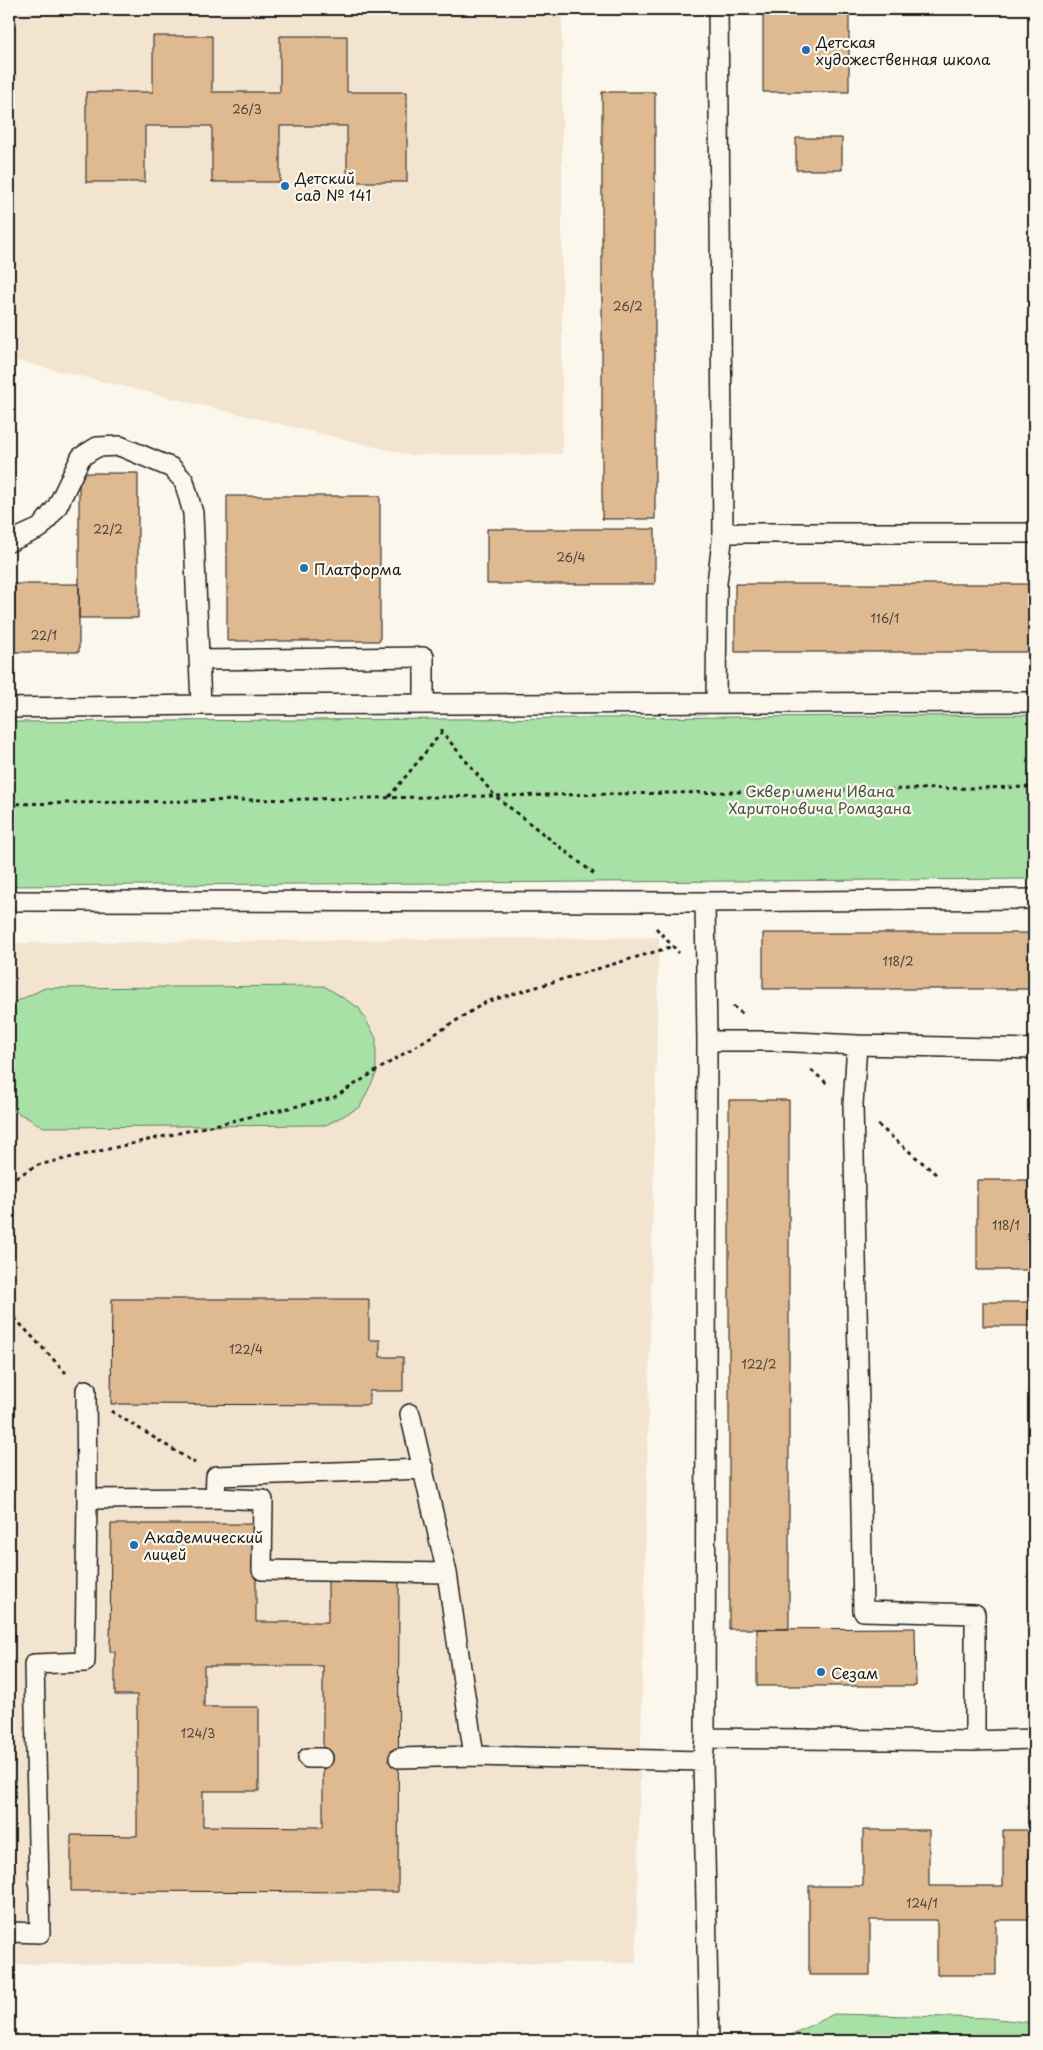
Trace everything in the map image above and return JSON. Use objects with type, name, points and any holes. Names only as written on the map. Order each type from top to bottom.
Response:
[{"type":"lane","points":[[716,703],[717,583],[723,533],[718,9]]},
{"type":"lane","points":[[9,542],[40,528],[57,508],[81,457],[97,447],[120,446],[172,468],[184,481],[193,513],[201,705]]},
{"type":"lane","points":[[723,533],[1034,533]]},
{"type":"lane","points":[[200,660],[424,657],[432,704]]},
{"type":"lane","points":[[9,708],[201,705],[1034,702]]},
{"type":"lane","points":[[9,901],[705,902],[1034,899]]},
{"type":"lane","points":[[705,902],[707,1041],[703,1761],[710,2041]]},
{"type":"lane","points":[[707,1041],[775,1041],[1034,1049]]},
{"type":"lane","points":[[857,1044],[854,1104],[863,1611],[975,1614],[975,1741]]},
{"type":"lane","points":[[9,1932],[40,1933],[34,1664],[84,1662],[87,1499],[86,1390]]},
{"type":"lane","points":[[410,1414],[447,1573],[474,1756]]},
{"type":"lane","points":[[215,1498],[216,1476],[424,1469]]},
{"type":"lane","points":[[87,1499],[215,1498],[262,1500],[262,1570],[447,1573]]},
{"type":"lane","points":[[704,1738],[975,1741],[1034,1739]]},
{"type":"lane","points":[[399,1758],[474,1756],[703,1761]]},
{"type":"path","points":[[432,704],[442,732],[495,796],[630,902],[674,946],[706,983],[775,1041]]},
{"type":"path","points":[[389,797],[442,732]]},
{"type":"path","points":[[9,804],[1034,787]]},
{"type":"path","points":[[9,1181],[38,1165],[333,1098],[486,1002],[674,946]]},
{"type":"path","points":[[810,1070],[854,1104],[937,1175]]},
{"type":"shaded area","name":"Детский сад № 141","points":[[562,9],[562,454],[409,455],[9,359],[9,12]]},
{"type":"shaded area","points":[[659,937],[636,1963],[9,1964],[9,943]]},
{"type":"green space","name":"Сквер имени Ивана Харитоновича Ромазана","points":[[1034,715],[1034,879],[9,886],[9,722]]},
{"type":"green space","points":[[324,986],[359,1008],[376,1038],[376,1074],[360,1107],[326,1125],[44,1127],[9,1108],[9,1005],[45,988]]},
{"type":"green space","points":[[834,2014],[989,2018],[1034,2023],[1034,2041],[778,2041]]},
{"type":"building","name":"Детская художественная школа","points":[[763,9],[849,9],[849,92],[763,92]]},
{"type":"building","points":[[153,36],[212,36],[212,92],[280,92],[280,36],[347,36],[347,92],[407,92],[407,182],[347,182],[347,126],[280,126],[280,182],[212,182],[212,126],[145,126],[145,182],[86,182],[86,92],[153,92]]},
{"type":"building","points":[[9,46],[12,46],[12,104],[9,104]]},
{"type":"building","points":[[602,92],[655,92],[655,519],[602,519]]},
{"type":"building","points":[[796,138],[842,138],[842,170],[796,170]]},
{"type":"building","points":[[79,473],[138,473],[138,618],[79,618]]},
{"type":"building","name":"Платформа","points":[[227,496],[380,496],[380,641],[227,641]]},
{"type":"building","points":[[487,529],[655,529],[655,584],[487,584]]},
{"type":"building","points":[[9,584],[79,584],[79,652],[9,652]]},
{"type":"building","points":[[735,584],[1034,584],[1034,652],[735,652]]},
{"type":"building","points":[[763,933],[1034,933],[1034,989],[763,989]]},
{"type":"building","points":[[729,1100],[789,1100],[789,1629],[729,1629]]},
{"type":"building","points":[[977,1180],[1034,1180],[1034,1270],[977,1270]]},
{"type":"building","points":[[112,1299],[369,1299],[369,1340],[380,1340],[380,1357],[403,1357],[403,1391],[369,1391],[369,1405],[111,1404]]},
{"type":"building","points":[[983,1302],[1031,1302],[1031,1326],[983,1326]]},
{"type":"building","points":[[111,1524],[256,1524],[256,1622],[328,1622],[328,1578],[399,1578],[398,1892],[71,1891],[71,1835],[137,1836],[137,1695],[115,1695],[115,1652],[110,1652]],"holes":[[[204,1666],[323,1666],[323,1827],[203,1826],[203,1791],[259,1791],[259,1707],[204,1707]]]},
{"type":"building","points":[[915,1628],[916,1686],[757,1686],[757,1629]]},
{"type":"building","points":[[863,1830],[929,1830],[929,1886],[1003,1886],[1003,1830],[1034,1830],[1034,1920],[996,1920],[996,1975],[937,1975],[937,1920],[870,1920],[870,1975],[809,1975],[809,1886],[863,1886]]},
{"type":"place","name":"Детская художественная школа","points":[[806,50]]},
{"type":"place","name":"Детский сад № 141","points":[[285,186]]},
{"type":"place","name":"Платформа","points":[[304,568]]},
{"type":"place","name":"Академический лицей","points":[[134,1545]]},
{"type":"place","name":"Сезам","points":[[821,1672]]}]
